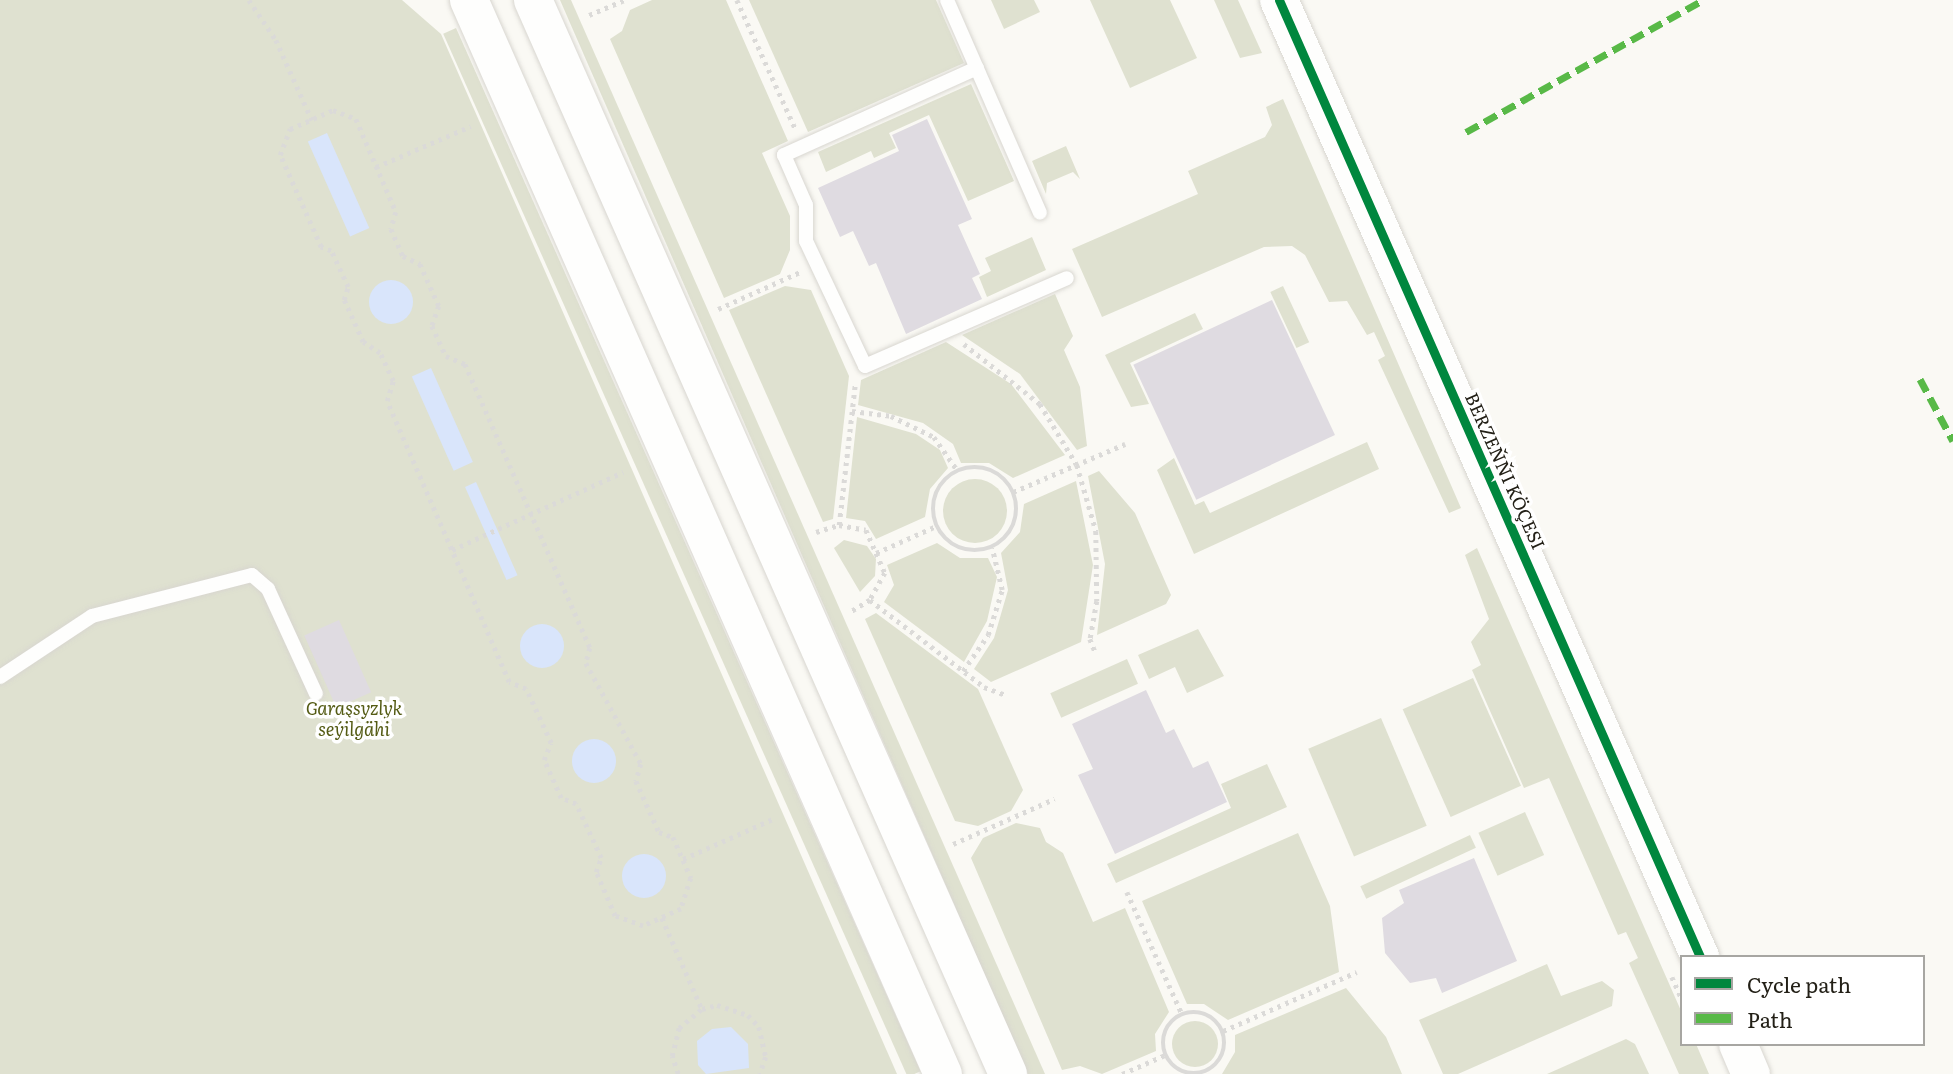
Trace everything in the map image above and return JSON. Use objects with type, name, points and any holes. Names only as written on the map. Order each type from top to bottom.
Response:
[{"type":"main road","points":[[468,0],[943,1074]]},
{"type":"main road","points":[[533,0],[1008,1074]]},
{"type":"main road","name":"BERZEŇŇI KÖÇESI","points":[[1279,0],[1699,955]]},
{"type":"main road","points":[[1739,1046],[1751,1074]]},
{"type":"lane","points":[[947,0],[1040,214]]},
{"type":"lane","points":[[977,68],[784,155],[806,205],[806,241],[865,366],[1067,278]]},
{"type":"lane","points":[[0,677],[92,615],[251,575],[268,589],[316,694]]},
{"type":"path","points":[[248,0],[276,40],[312,120]]},
{"type":"path","points":[[589,15],[624,0]]},
{"type":"path","points":[[737,0],[803,146]]},
{"type":"path","points":[[333,110],[356,119],[396,212],[391,229],[403,256],[420,264],[439,306],[432,326],[446,356],[465,364],[527,515],[590,648],[586,663],[641,764],[636,781],[659,832],[673,837],[683,859],[691,878],[681,909],[662,918],[643,926],[615,916],[596,872],[601,858],[591,836],[576,804],[561,798],[544,760],[551,743],[526,689],[509,682],[387,401],[393,382],[380,353],[363,342],[344,300],[348,287],[331,251],[321,247],[281,155],[290,130],[312,120],[333,110]]},
{"type":"path","points":[[376,167],[471,126]]},
{"type":"path","points":[[718,309],[817,264]]},
{"type":"path","points":[[950,328],[1040,404],[1077,465],[1097,542],[1090,639],[1096,654]]},
{"type":"path","points":[[839,525],[856,376],[865,366]]},
{"type":"path","points":[[852,411],[891,416],[934,437],[958,471]]},
{"type":"path","points":[[1013,492],[1125,444]]},
{"type":"path","points":[[984,468],[1013,492],[1016,518],[992,548],[954,546],[936,526],[939,489],[958,471],[984,468]]},
{"type":"path","points":[[452,550],[623,472]]},
{"type":"path","points":[[816,532],[839,525],[866,530],[885,573],[870,600],[851,612]]},
{"type":"path","points":[[876,553],[936,526]]},
{"type":"path","points":[[963,671],[988,635],[1000,598],[1003,574],[992,548]]},
{"type":"path","points":[[870,600],[963,671],[1006,695]]},
{"type":"path","points":[[953,844],[1054,799]]},
{"type":"path","points":[[683,859],[775,818]]},
{"type":"path","points":[[1127,892],[1182,1014]]},
{"type":"path","points":[[662,918],[702,1009]]},
{"type":"path","points":[[1223,1031],[1357,972]]},
{"type":"path","points":[[678,1074],[673,1041],[702,1009],[734,1008],[759,1027],[765,1041],[761,1073]]},
{"type":"path","points":[[1182,1014],[1206,1014],[1223,1031],[1223,1055],[1207,1073],[1182,1072],[1165,1055],[1165,1031],[1182,1014]]},
{"type":"path","points":[[1122,1074],[1165,1055]]},
{"type":"green space","name":"Garaşsyzlyk seýilgähi","points":[[0,0],[402,0],[441,34],[897,1074],[0,1074]]},
{"type":"green space","points":[[560,0],[571,0],[1045,1074],[1028,1074]]},
{"type":"green space","points":[[652,0],[726,0],[788,141],[762,153],[790,216],[790,250],[780,274],[724,298],[610,39],[622,31],[630,10]]},
{"type":"green space","points":[[749,0],[936,0],[964,63],[808,132]]},
{"type":"green space","points":[[991,0],[1034,0],[1040,12],[1004,29]]},
{"type":"green space","points":[[1090,0],[1170,0],[1197,58],[1130,88]]},
{"type":"green space","points":[[1214,0],[1238,0],[1262,53],[1240,58]]},
{"type":"green space","points":[[456,28],[920,1071],[906,1074],[443,34]]},
{"type":"green space","points":[[971,84],[1014,181],[968,201],[929,115],[889,133],[896,148],[874,158],[871,151],[826,172],[818,152]]},
{"type":"green space","points":[[1283,99],[1461,508],[1449,513],[1378,360],[1385,356],[1374,332],[1367,335],[1347,301],[1329,302],[1305,255],[1292,246],[1264,247],[1102,317],[1072,249],[1198,194],[1188,171],[1265,137],[1272,125],[1266,107]]},
{"type":"green space","points":[[1066,146],[1080,179],[1073,172],[1047,183],[1046,194],[1032,161]]},
{"type":"green space","points":[[1032,237],[1046,270],[987,297],[979,277],[991,271],[985,258]]},
{"type":"green space","points":[[785,286],[811,290],[849,376],[833,519],[823,522],[729,310]]},
{"type":"green space","points":[[1283,286],[1309,342],[1297,348],[1270,292]]},
{"type":"green space","points":[[1055,294],[1073,336],[1064,350],[1080,387],[1087,446],[1077,450],[1020,374],[962,335]]},
{"type":"green space","points":[[1195,313],[1203,329],[1130,363],[1149,404],[1131,407],[1105,355]]},
{"type":"green space","points":[[946,342],[1011,384],[1065,455],[1013,478],[989,463],[961,463],[953,444],[923,423],[858,405],[861,380]]},
{"type":"green space","points":[[857,417],[916,434],[940,450],[948,468],[930,489],[925,517],[876,539],[865,521],[846,518]]},
{"type":"green space","points":[[1367,442],[1379,469],[1194,554],[1157,470],[1174,458],[1195,505],[1204,501],[1210,513]]},
{"type":"green space","points":[[1099,471],[1135,513],[1171,595],[1166,604],[1097,635],[1105,564],[1088,476]]},
{"type":"green space","points":[[975,479],[987,481],[998,488],[1005,499],[1005,523],[998,534],[987,541],[975,543],[963,541],[952,534],[945,523],[943,511],[945,499],[952,488],[963,481]]},
{"type":"green space","points":[[1076,481],[1093,565],[1081,642],[991,682],[974,669],[994,638],[1008,590],[1001,553],[1020,532],[1024,504]]},
{"type":"green space","points":[[844,540],[867,546],[876,559],[875,576],[860,592],[834,548]]},
{"type":"green space","points":[[937,543],[960,558],[988,558],[997,577],[987,621],[964,662],[884,602],[894,585],[887,565]]},
{"type":"green space","points":[[1477,548],[1680,1008],[1680,1046],[1697,1046],[1709,1074],[1679,1074],[1629,963],[1638,958],[1626,932],[1618,935],[1549,778],[1524,788],[1472,670],[1481,665],[1471,642],[1489,619],[1465,555]]},
{"type":"green space","points":[[876,613],[978,689],[1023,790],[1011,811],[978,826],[955,821],[865,619]]},
{"type":"green space","points":[[1198,629],[1224,676],[1187,693],[1175,667],[1149,679],[1138,655]]},
{"type":"green space","points":[[1127,659],[1138,684],[1061,718],[1050,693]]},
{"type":"green space","points":[[1473,678],[1521,786],[1451,817],[1403,709]]},
{"type":"green space","points":[[1381,718],[1427,826],[1354,857],[1308,749]]},
{"type":"green space","points":[[1267,764],[1287,807],[1116,883],[1107,864],[1231,808],[1221,784]]},
{"type":"green space","points":[[1525,812],[1544,855],[1498,876],[1478,833]]},
{"type":"green space","points":[[1016,823],[1040,828],[1046,842],[1063,853],[1093,922],[1125,908],[1169,1012],[1155,1034],[1156,1051],[1102,1074],[1080,1066],[1062,1070],[971,858],[983,838]]},
{"type":"green space","points":[[1298,833],[1330,906],[1339,972],[1228,1020],[1204,1004],[1187,1004],[1142,901]]},
{"type":"green space","points":[[1470,835],[1476,848],[1366,899],[1360,886]]},
{"type":"green space","points":[[1547,964],[1561,996],[1602,981],[1614,990],[1612,1006],[1458,1074],[1443,1074],[1419,1020]]},
{"type":"green space","points":[[1346,988],[1386,1037],[1402,1074],[1222,1074],[1235,1052],[1235,1035]]},
{"type":"green space","points":[[1195,1021],[1211,1028],[1218,1044],[1211,1060],[1195,1067],[1179,1060],[1172,1044],[1179,1028]]},
{"type":"green space","points":[[1626,1039],[1635,1044],[1649,1074],[1547,1074]]},
{"type":"water","points":[[327,133],[369,228],[350,237],[308,142]]},
{"type":"water","points":[[391,280],[407,286],[413,302],[407,318],[391,324],[375,318],[369,302],[375,286]]},
{"type":"water","points":[[431,368],[473,462],[454,471],[412,377]]},
{"type":"water","points":[[476,482],[517,575],[507,580],[465,487]]},
{"type":"water","points":[[542,624],[558,630],[564,646],[558,662],[542,668],[526,662],[520,646],[526,630]]},
{"type":"water","points":[[594,739],[610,745],[616,761],[610,777],[594,783],[578,777],[572,761],[578,745]]},
{"type":"water","points":[[644,854],[660,860],[666,876],[660,892],[644,898],[628,892],[622,876],[628,860]]},
{"type":"water","points":[[731,1027],[748,1044],[749,1068],[706,1074],[698,1065],[697,1041],[712,1029]]},
{"type":"building","points":[[927,119],[972,219],[958,225],[980,274],[972,278],[982,299],[906,334],[876,263],[869,266],[853,231],[840,237],[818,188],[899,151],[892,135]]},
{"type":"building","points":[[1272,300],[1335,435],[1196,500],[1133,365]]},
{"type":"building","points":[[339,620],[371,692],[336,708],[304,635]]},
{"type":"building","points":[[1146,690],[1166,733],[1174,729],[1193,768],[1208,761],[1227,802],[1115,854],[1078,775],[1093,769],[1072,724]]},
{"type":"building","points":[[1474,858],[1517,961],[1442,993],[1436,978],[1410,983],[1385,953],[1382,918],[1404,903],[1399,890]]},
{"type":"marked path","points":[[1466,132],[1703,0]]},
{"type":"marked path","points":[[1920,379],[1953,441]]},
{"type":"cycle path","points":[[1279,0],[1699,955]]}]
